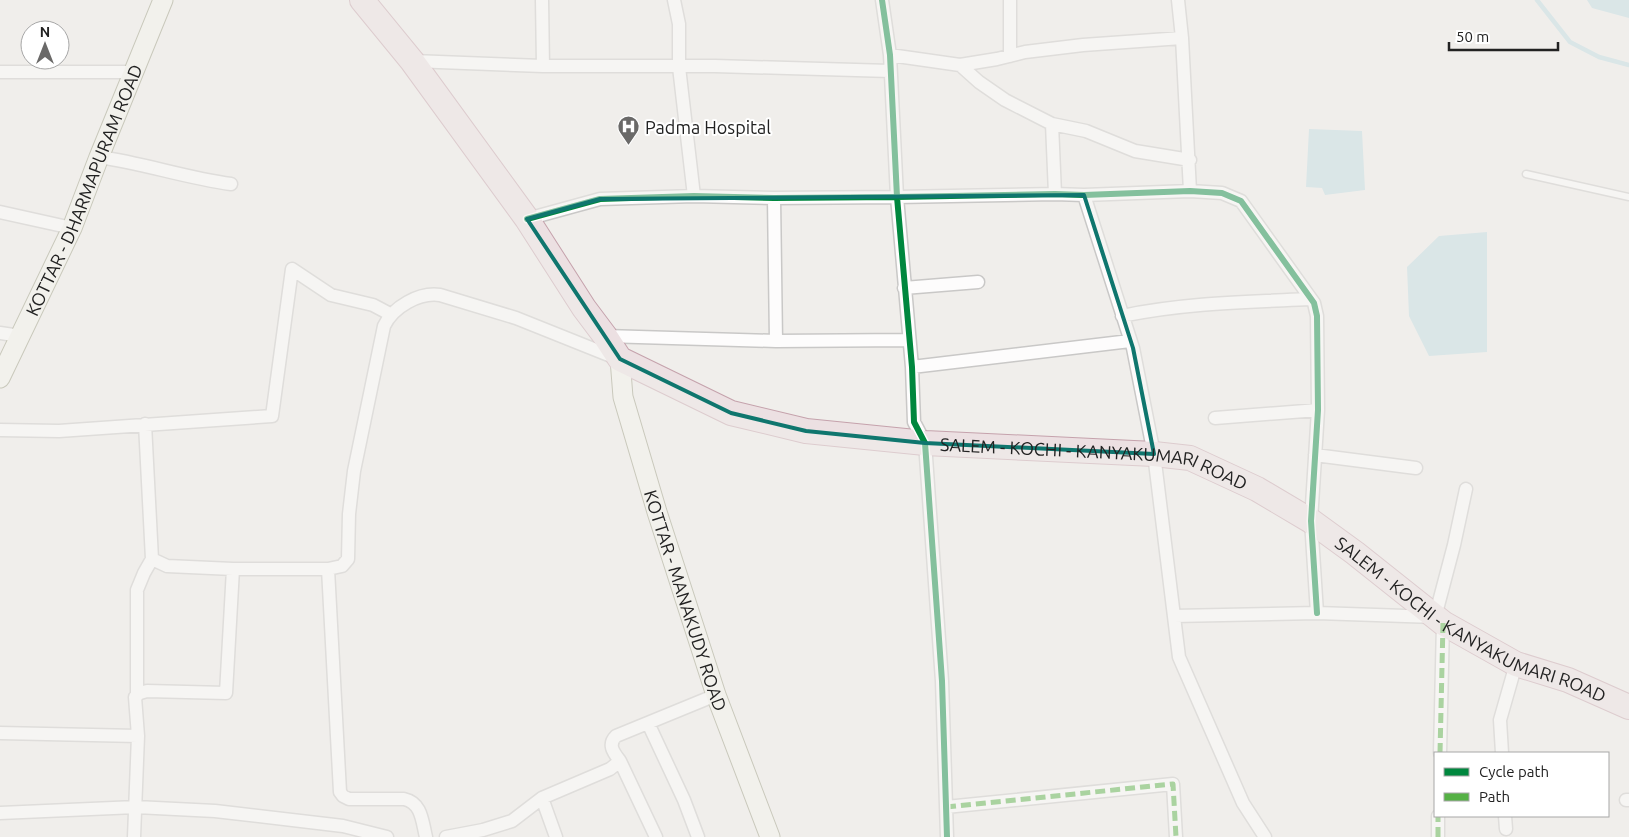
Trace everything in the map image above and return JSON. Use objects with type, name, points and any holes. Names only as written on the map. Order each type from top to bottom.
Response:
[{"type":"highway","points":[[362,0],[412,61],[527,219],[584,308],[606,336],[620,359]]},
{"type":"highway","name":"SALEM - KOCHI - KANYAKUMARI ROAD","points":[[620,359],[731,414],[806,431],[924,444],[1154,454],[1190,458],[1257,489],[1311,521],[1355,553],[1439,620],[1516,664],[1568,680],[1629,707]]},
{"type":"main road","name":"KOTTAR - DHARMAPURAM ROAD","points":[[0,378],[72,228],[163,0]]},
{"type":"main road","name":"KOTTAR - MANAKUDY ROAD","points":[[620,359],[623,397],[657,512],[716,695],[770,837]]},
{"type":"street","points":[[542,0],[543,66]]},
{"type":"street","points":[[674,0],[679,24],[679,67],[694,196]]},
{"type":"street","points":[[882,0],[890,55],[897,197],[912,367],[914,422],[924,444],[942,681],[946,837]]},
{"type":"street","points":[[1010,0],[1010,56]]},
{"type":"street","points":[[1178,0],[1190,160],[1190,191]]},
{"type":"street","points":[[890,55],[960,66],[1025,52],[1083,45],[1182,38]]},
{"type":"street","points":[[412,61],[543,66],[715,66],[890,71]]},
{"type":"street","points":[[960,66],[1005,100],[1052,124],[1086,131],[1135,151],[1190,160]]},
{"type":"street","points":[[0,72],[134,72]]},
{"type":"street","points":[[1052,124],[1055,194]]},
{"type":"street","points":[[99,157],[131,162],[201,180],[231,184]]},
{"type":"street","points":[[527,219],[600,199],[694,196],[774,198],[897,197],[1084,195],[1190,191],[1222,193],[1241,202],[1314,303],[1317,316],[1318,410],[1311,521],[1317,613]]},
{"type":"street","points":[[1084,195],[1130,341],[1154,454],[1180,657],[1243,803],[1265,837]]},
{"type":"street","points":[[774,198],[776,341]]},
{"type":"street","points":[[0,212],[72,228]]},
{"type":"street","points":[[0,430],[59,431],[272,416],[292,269],[331,294],[372,305],[390,314]]},
{"type":"street","points":[[904,288],[978,282]]},
{"type":"street","points":[[152,559],[166,566],[233,569],[328,569],[342,566],[348,559],[349,514],[354,471],[384,326],[390,314],[422,296],[440,295],[516,318],[620,359]]},
{"type":"street","points":[[1122,316],[1156,309],[1238,302],[1310,299]]},
{"type":"street","points":[[0,333],[20,336]]},
{"type":"street","points":[[606,336],[776,341],[909,340]]},
{"type":"street","points":[[912,367],[1130,341]]},
{"type":"street","points":[[1215,418],[1318,410]]},
{"type":"street","points":[[134,837],[138,736],[135,701],[137,695],[137,590],[152,559],[145,424]]},
{"type":"street","points":[[1315,455],[1416,468]]},
{"type":"street","points":[[1440,752],[1439,620],[1466,489]]},
{"type":"street","points":[[137,695],[147,691],[226,693],[233,569]]},
{"type":"street","points":[[328,569],[340,792],[349,799],[404,799],[412,801],[419,809],[426,837]]},
{"type":"street","points":[[1174,616],[1317,613],[1439,620]]},
{"type":"street","points":[[1502,752],[1500,720],[1516,664]]},
{"type":"street","points":[[656,837],[612,749],[613,739],[616,736],[716,695]]},
{"type":"street","points":[[648,723],[684,800],[698,837]]},
{"type":"street","points":[[0,733],[138,736]]},
{"type":"street","points":[[446,837],[483,833],[512,821],[542,798],[610,769],[620,762]]},
{"type":"street","points":[[946,807],[1173,784],[1176,837]]},
{"type":"street","points":[[542,798],[556,837]]},
{"type":"street","points":[[0,813],[136,807],[215,811],[334,825],[387,837]]},
{"type":"street","points":[[1438,817],[1438,837]]},
{"type":"street","points":[[1505,817],[1506,829]]},
{"type":"lane","points":[[1526,174],[1629,197]]},
{"type":"highlighted area","points":[[1084,195],[1133,348],[1154,454],[925,443],[806,431],[731,413],[620,359],[527,219],[600,199]]},
{"type":"water","points":[[1587,0],[1629,0],[1629,18],[1592,8]]},
{"type":"water","points":[[1309,129],[1362,131],[1365,190],[1325,195],[1322,188],[1306,187]]},
{"type":"water","points":[[1487,232],[1487,352],[1429,356],[1409,316],[1407,267],[1439,236]]},
{"type":"waterway","points":[[1537,0],[1570,42],[1599,57],[1629,65]]},
{"type":"marked path","points":[[1440,752],[1443,623]]},
{"type":"marked path","points":[[946,807],[1173,784],[1176,837]]},
{"type":"marked path","points":[[1438,817],[1438,837]]},
{"type":"cycle path","points":[[882,0],[890,55],[897,197],[912,367],[914,422],[925,443],[942,681],[947,837]]},
{"type":"cycle path","points":[[527,219],[600,199],[694,196],[774,198],[897,197],[1084,195],[1190,191],[1222,193],[1241,201],[1314,303],[1317,316],[1318,410],[1311,521],[1317,613]]},
{"type":"place","name":"Padma Hospital","points":[[629,146]]}]
